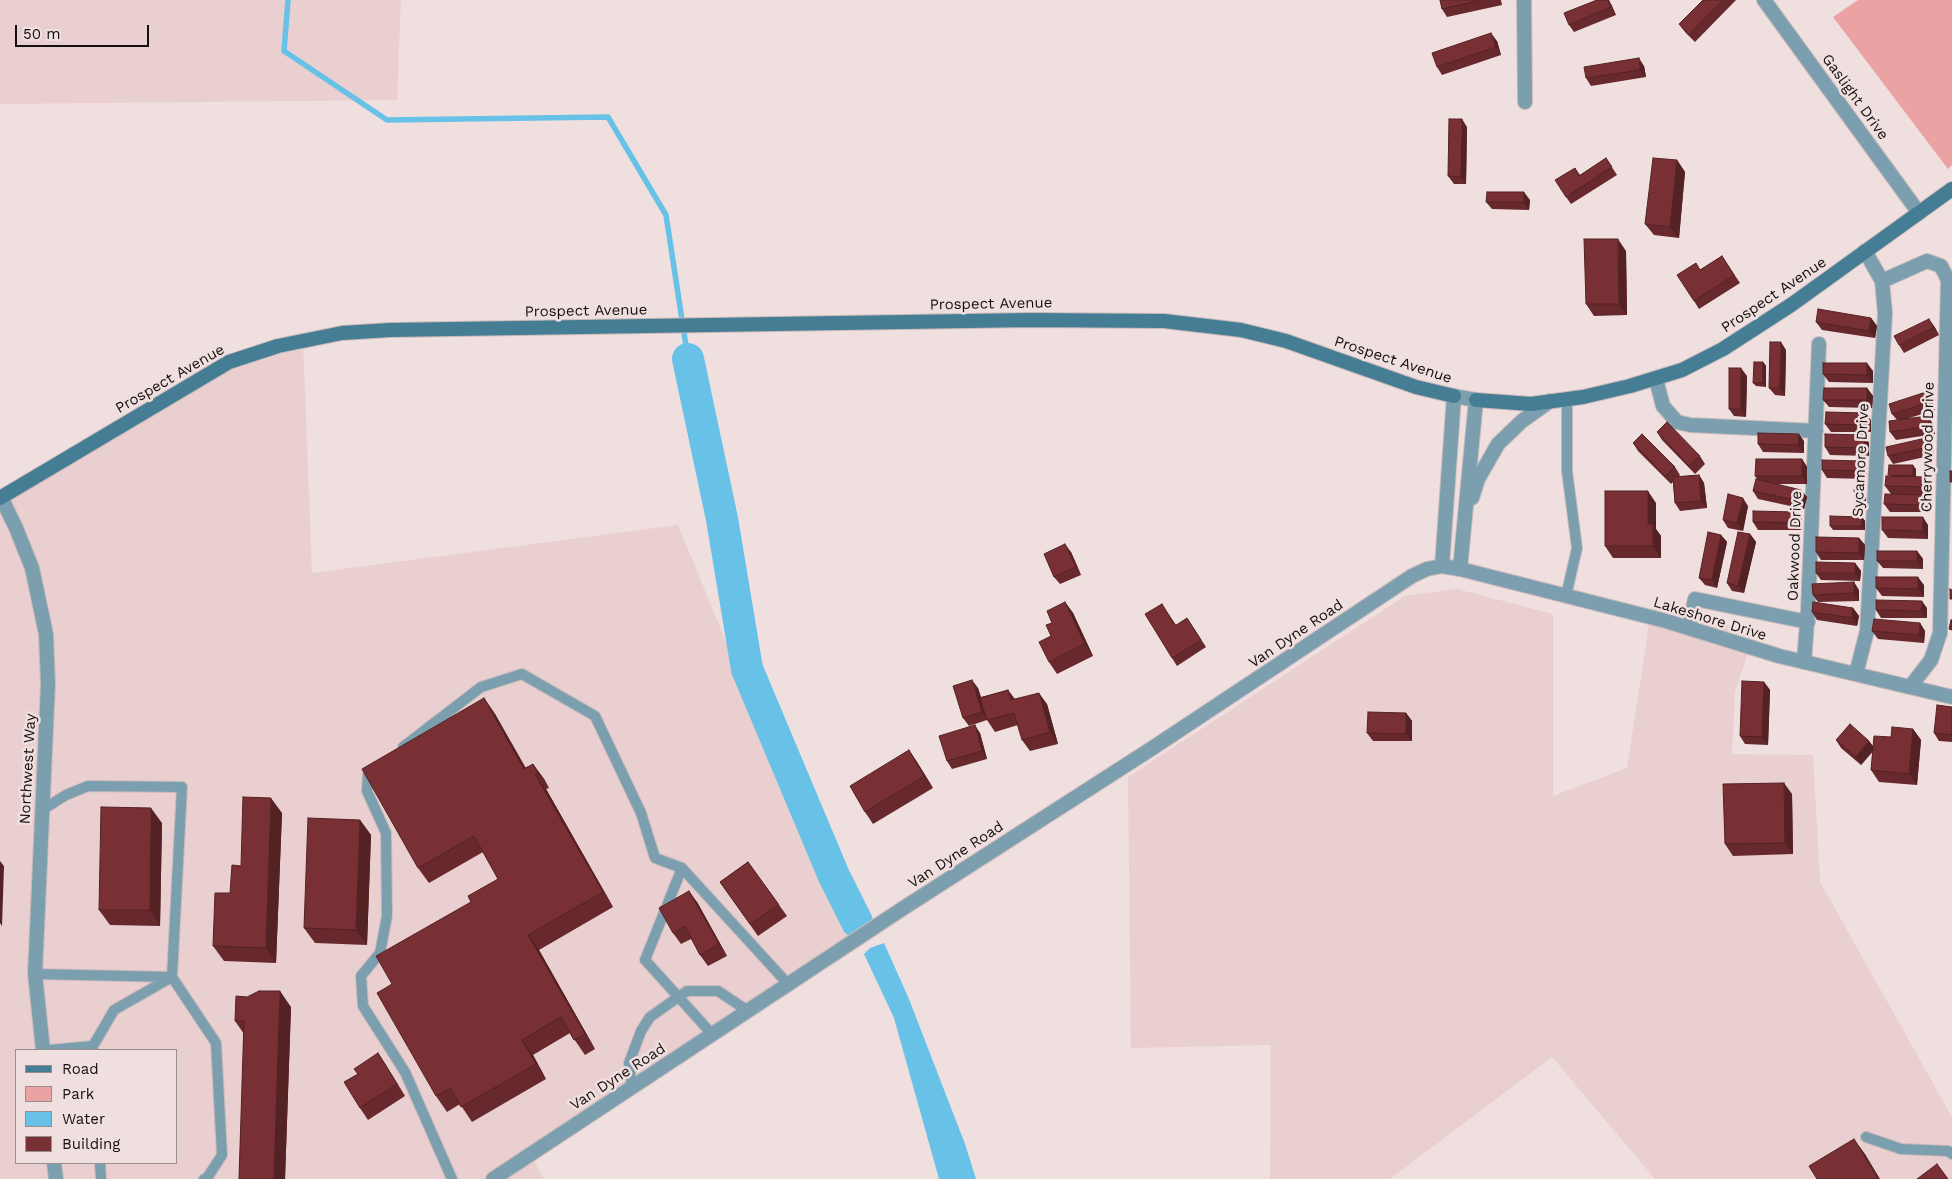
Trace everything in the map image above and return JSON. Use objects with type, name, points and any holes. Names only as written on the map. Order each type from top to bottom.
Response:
[{"type":"main road","name":"Prospect Avenue","points":[[1476,400],[1531,404],[1567,399],[1605,392],[1656,379],[1694,364],[1748,333],[1952,189]]},
{"type":"main road","name":"Prospect Avenue","points":[[0,498],[203,376],[246,355],[278,346],[342,333],[390,330],[1031,320],[1164,321],[1241,330],[1286,341],[1416,387],[1454,396]]},
{"type":"street","points":[[1524,0],[1525,102]]},
{"type":"street","name":"Gaslight Drive","points":[[1764,0],[1919,213]]},
{"type":"street","name":"Sycamore Drive","points":[[1856,674],[1863,651],[1869,608],[1885,313],[1882,281],[1865,252]]},
{"type":"street","name":"Cherrywood Drive","points":[[1882,281],[1927,261],[1941,266],[1948,280],[1940,633],[1931,660],[1910,687]]},
{"type":"street","name":"Oakwood Drive","points":[[1804,662],[1808,622],[1819,344]]},
{"type":"street","points":[[1656,379],[1663,406],[1677,422],[1690,426],[1816,431]]},
{"type":"street","points":[[1442,566],[1454,396]]},
{"type":"street","name":"Prospect Avenue","points":[[1454,396],[1476,400]]},
{"type":"street","points":[[1460,569],[1476,400]]},
{"type":"street","points":[[1462,535],[1474,492],[1490,455],[1507,435],[1550,401]]},
{"type":"street","name":"Northwest Way","points":[[0,498],[26,550],[37,586],[44,622],[48,684],[35,974],[43,1049]]},
{"type":"street","name":"Van Dyne Road","points":[[493,1179],[788,984],[1151,750],[1412,576],[1427,569],[1442,566],[1460,569]]},
{"type":"street","name":"Lakeshore Drive","points":[[1460,569],[1689,628],[1804,662],[1952,697]]},
{"type":"street","points":[[1689,628],[1695,598],[1808,622]]},
{"type":"street","points":[[54,1164],[56,1179]]},
{"type":"lane","points":[[1566,596],[1577,548],[1567,471],[1567,399]]},
{"type":"lane","points":[[398,751],[481,687],[522,674],[595,716],[640,813],[655,858],[682,868],[788,984]]},
{"type":"lane","points":[[383,762],[368,774],[367,791],[386,833],[386,916],[380,953],[361,976],[364,1006],[405,1072],[452,1179]]},
{"type":"lane","points":[[42,810],[77,790],[94,785],[182,787],[172,977],[216,1043],[222,1155],[207,1178],[204,1179]]},
{"type":"lane","points":[[682,868],[645,960],[712,1034]]},
{"type":"lane","points":[[35,974],[172,977]]},
{"type":"lane","points":[[71,1049],[93,1048],[114,1010],[172,977]]},
{"type":"lane","points":[[632,1087],[629,1063],[641,1031],[650,1017],[687,991],[718,991],[748,1011]]},
{"type":"lane","points":[[1866,1137],[1901,1149],[1948,1151],[1952,1154]]},
{"type":"lane","points":[[100,1164],[101,1179]]},
{"type":"shaded area","points":[[0,0],[401,0],[397,100],[0,104]]},
{"type":"shaded area","points":[[303,340],[312,573],[678,525],[850,943],[530,1154],[544,1179],[0,1179],[0,498],[183,388]]},
{"type":"shaded area","points":[[1457,589],[1553,614],[1553,796],[1627,768],[1652,605],[1755,632],[1735,692],[1732,754],[1813,755],[1820,882],[1952,1117],[1952,1179],[1655,1179],[1552,1057],[1390,1179],[1270,1179],[1271,1045],[1131,1048],[1128,777],[1405,596]]},
{"type":"green space","points":[[1858,0],[1952,0],[1952,165],[1948,169],[1833,17]]},
{"type":"water","points":[[884,943],[909,999],[965,1144],[976,1179],[939,1179],[894,1018],[864,954],[870,948]]},
{"type":"building","points":[[1440,0],[1482,0],[1442,9]]},
{"type":"building","points":[[1597,0],[1607,0],[1611,7],[1569,25],[1564,13]]},
{"type":"building","points":[[1703,0],[1723,0],[1689,35],[1679,24]]},
{"type":"building","points":[[1491,33],[1496,47],[1437,67],[1432,53]]},
{"type":"building","points":[[1639,58],[1640,70],[1586,78],[1584,67]]},
{"type":"building","points":[[1449,119],[1462,119],[1461,177],[1448,176]]},
{"type":"building","points":[[1606,158],[1612,167],[1566,197],[1555,180],[1575,168],[1579,176]]},
{"type":"building","points":[[1653,158],[1677,160],[1670,227],[1645,224]]},
{"type":"building","points":[[1487,192],[1524,192],[1524,202],[1486,202]]},
{"type":"building","points":[[1584,239],[1618,239],[1619,304],[1586,304]]},
{"type":"building","points":[[1722,256],[1734,275],[1694,301],[1677,275],[1696,263],[1700,270]]},
{"type":"building","points":[[1818,309],[1871,318],[1869,331],[1816,322]]},
{"type":"building","points":[[1929,319],[1933,328],[1899,345],[1894,336]]},
{"type":"building","points":[[1770,342],[1781,342],[1780,388],[1769,388]]},
{"type":"building","points":[[1754,362],[1763,362],[1763,383],[1753,383]]},
{"type":"building","points":[[1823,363],[1867,363],[1867,375],[1823,374]]},
{"type":"building","points":[[1729,368],[1741,368],[1741,409],[1729,409]]},
{"type":"building","points":[[1824,388],[1867,388],[1867,400],[1823,400]]},
{"type":"building","points":[[1926,392],[1930,402],[1892,414],[1889,404]]},
{"type":"building","points":[[1826,412],[1866,413],[1865,425],[1825,424]]},
{"type":"building","points":[[1928,416],[1929,426],[1890,432],[1889,421]]},
{"type":"building","points":[[1667,422],[1700,456],[1689,466],[1657,432]]},
{"type":"building","points":[[1758,433],[1799,434],[1798,445],[1758,444]]},
{"type":"building","points":[[1642,434],[1675,467],[1665,476],[1633,443]]},
{"type":"building","points":[[1825,434],[1864,435],[1864,448],[1825,447]]},
{"type":"building","points":[[1926,438],[1928,447],[1888,456],[1886,447]]},
{"type":"building","points":[[1756,459],[1802,459],[1802,476],[1755,476]]},
{"type":"building","points":[[1822,460],[1861,461],[1861,471],[1822,470]]},
{"type":"building","points":[[1889,465],[1913,465],[1913,476],[1888,475]]},
{"type":"building","points":[[1950,471],[1952,471],[1952,482],[1950,482]]},
{"type":"building","points":[[1699,475],[1701,501],[1675,503],[1673,477]]},
{"type":"building","points":[[1886,476],[1926,477],[1926,487],[1885,486]]},
{"type":"building","points":[[1756,479],[1801,490],[1799,501],[1753,491]]},
{"type":"building","points":[[1862,488],[1863,497],[1855,497],[1854,489]]},
{"type":"building","points":[[1605,491],[1648,491],[1648,524],[1653,524],[1653,546],[1605,546]]},
{"type":"building","points":[[1728,494],[1743,498],[1737,523],[1723,520]]},
{"type":"building","points":[[1885,494],[1923,495],[1923,505],[1884,504]]},
{"type":"building","points":[[1753,511],[1796,512],[1796,523],[1753,522]]},
{"type":"building","points":[[1830,516],[1862,517],[1862,526],[1830,526]]},
{"type":"building","points":[[1882,517],[1923,517],[1923,531],[1882,530]]},
{"type":"building","points":[[1708,532],[1721,535],[1712,580],[1699,578]]},
{"type":"building","points":[[1738,532],[1750,534],[1738,586],[1727,583]]},
{"type":"building","points":[[1816,537],[1859,538],[1859,553],[1816,552]]},
{"type":"building","points":[[1065,544],[1076,567],[1054,577],[1044,554]]},
{"type":"building","points":[[1877,551],[1917,551],[1917,561],[1877,561]]},
{"type":"building","points":[[1816,562],[1855,563],[1855,573],[1816,573]]},
{"type":"building","points":[[1876,577],[1918,577],[1918,589],[1876,588]]},
{"type":"building","points":[[1854,582],[1854,593],[1813,595],[1812,584]]},
{"type":"building","points":[[1950,589],[1952,590],[1952,599],[1950,599]]},
{"type":"building","points":[[1876,600],[1922,601],[1921,611],[1876,610]]},
{"type":"building","points":[[1065,602],[1085,644],[1049,662],[1039,642],[1051,636],[1046,625],[1052,623],[1047,611]]},
{"type":"building","points":[[1813,602],[1853,608],[1852,618],[1812,612]]},
{"type":"building","points":[[1162,604],[1175,626],[1187,618],[1201,640],[1172,658],[1145,614]]},
{"type":"building","points":[[1874,619],[1920,623],[1919,635],[1872,631]]},
{"type":"building","points":[[1952,620],[1952,630],[1949,629]]},
{"type":"building","points":[[972,680],[982,712],[963,718],[953,686]]},
{"type":"building","points":[[1742,681],[1764,682],[1762,737],[1740,736]]},
{"type":"building","points":[[1008,690],[1011,700],[1039,693],[1050,732],[1022,740],[1014,713],[987,720],[980,698]]},
{"type":"building","points":[[484,698],[524,769],[533,764],[538,773],[535,774],[603,892],[528,935],[585,1034],[574,1040],[561,1017],[522,1040],[536,1064],[461,1107],[451,1088],[436,1096],[377,993],[392,984],[376,956],[471,902],[468,896],[498,879],[474,836],[418,868],[362,769]]},
{"type":"building","points":[[1937,705],[1952,707],[1952,735],[1934,733]]},
{"type":"building","points":[[1368,712],[1406,713],[1406,734],[1367,733]]},
{"type":"building","points":[[1850,724],[1869,741],[1856,757],[1836,740]]},
{"type":"building","points":[[975,725],[982,751],[947,761],[939,736]]},
{"type":"building","points":[[1892,727],[1913,729],[1909,774],[1871,770],[1874,736],[1891,737]]},
{"type":"building","points":[[909,750],[924,776],[865,812],[850,786]]},
{"type":"building","points":[[1784,783],[1785,843],[1725,844],[1723,784]]},
{"type":"building","points":[[243,797],[271,798],[266,948],[213,946],[215,893],[230,893],[232,865],[241,866]]},
{"type":"building","points":[[101,807],[151,808],[150,910],[99,910]]},
{"type":"building","points":[[308,818],[360,820],[356,930],[304,928]]},
{"type":"building","points":[[748,862],[779,905],[750,924],[720,882]]},
{"type":"building","points":[[689,891],[719,944],[700,955],[685,926],[673,933],[659,908]]},
{"type":"building","points":[[259,991],[280,991],[274,1179],[239,1179],[244,1021],[235,1021],[236,996],[247,997]]},
{"type":"building","points":[[378,1053],[397,1084],[360,1108],[344,1082],[358,1074],[354,1069]]},
{"type":"building","points":[[1854,1139],[1878,1179],[1817,1179],[1809,1166]]},
{"type":"building","points":[[1937,1164],[1948,1179],[1917,1179]]},
{"type":"waterway","points":[[288,0],[284,51],[387,120],[608,117],[666,215],[688,359]]},
{"type":"waterway","points":[[688,359],[722,519],[747,669],[834,876],[857,922]]}]
